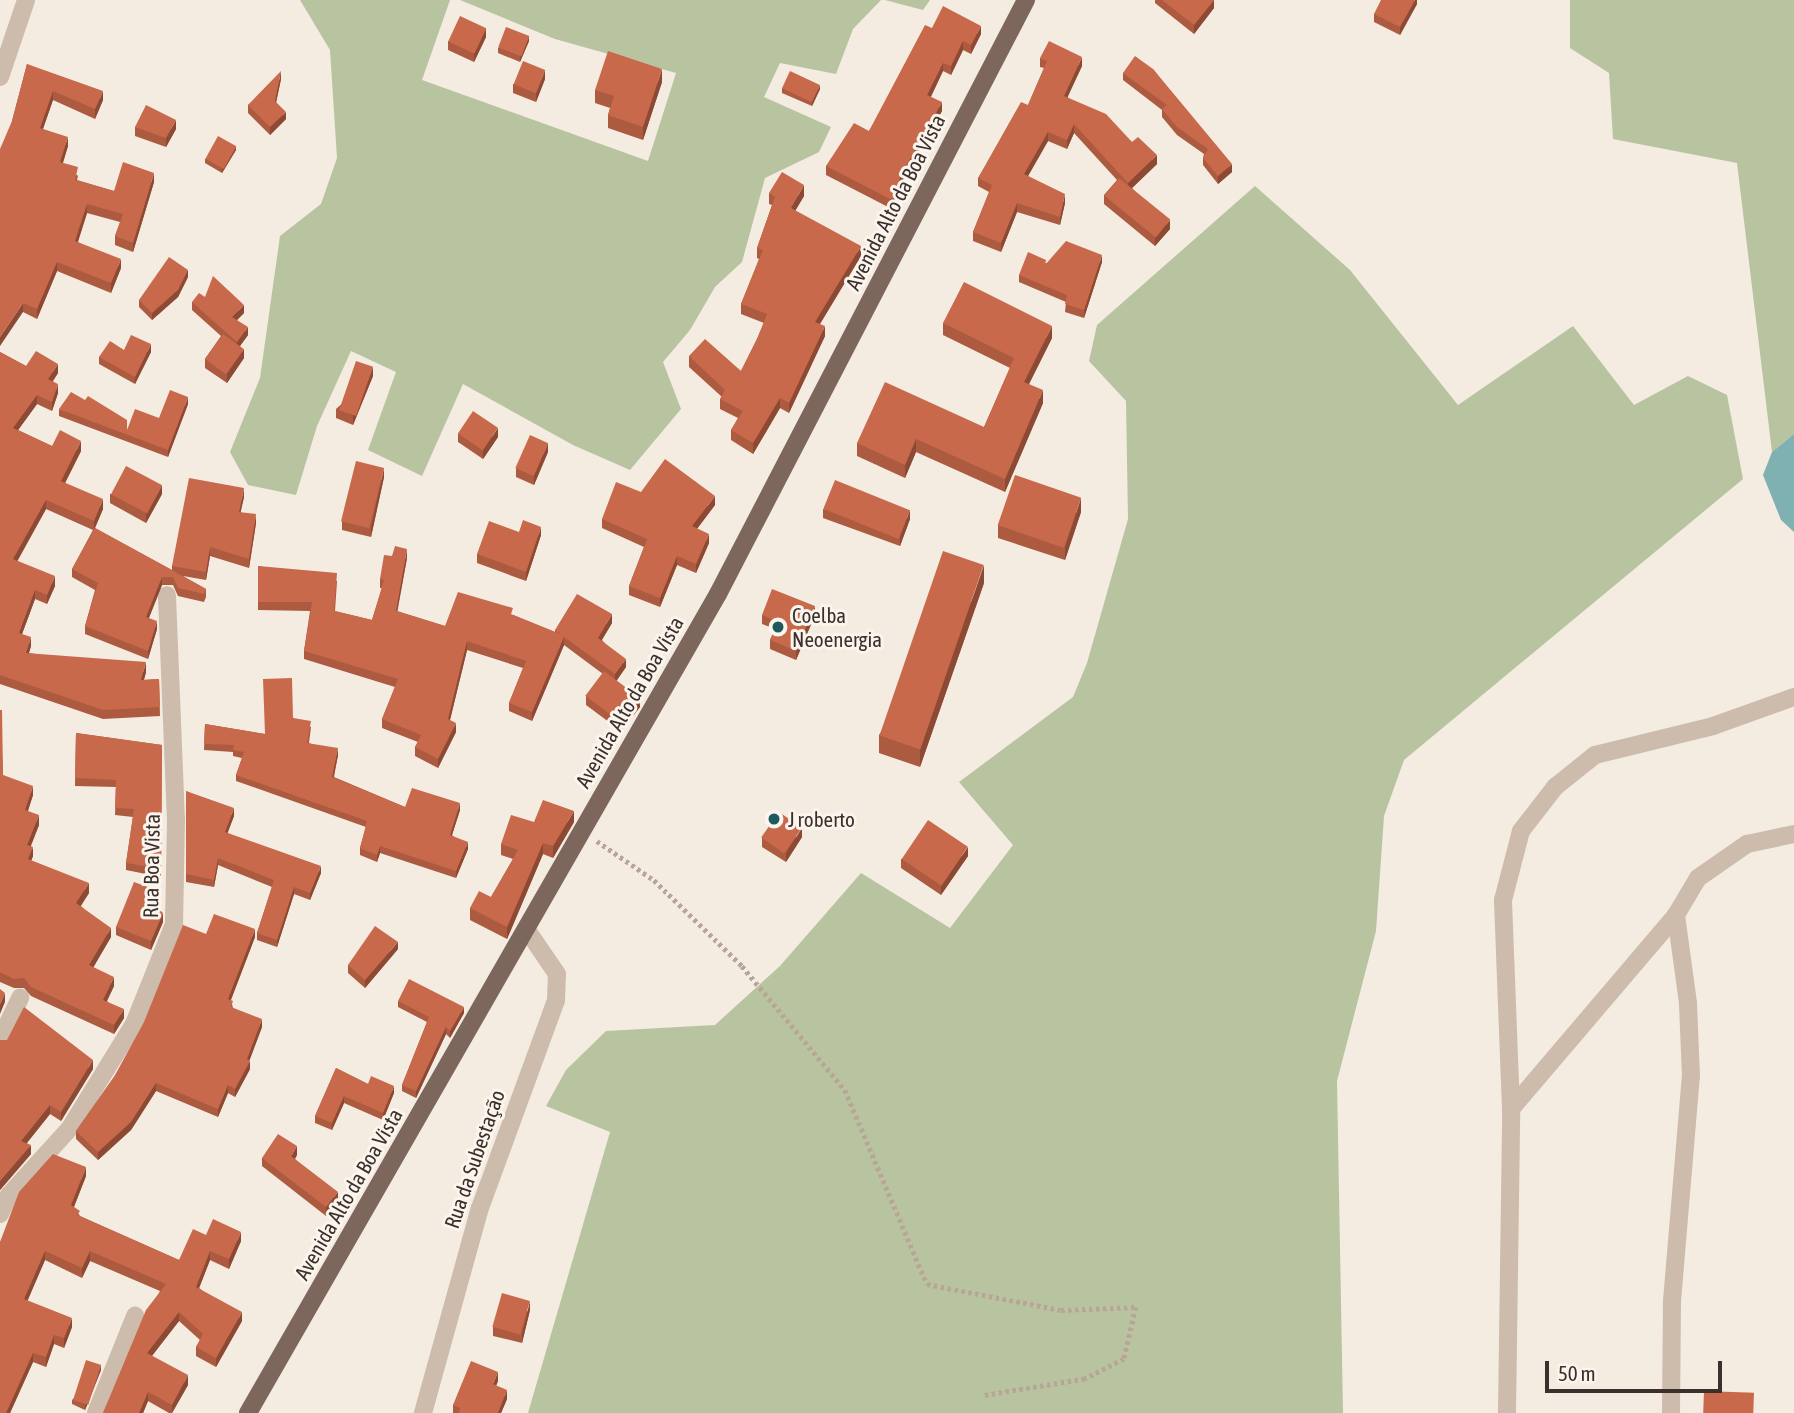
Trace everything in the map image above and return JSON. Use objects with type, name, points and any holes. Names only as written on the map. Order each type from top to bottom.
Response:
[{"type":"main road","name":"Avenida Alto da Boa Vista","points":[[248,1413],[718,594],[1026,0]]},
{"type":"street","points":[[0,77],[26,0]]},
{"type":"street","name":"Rua Boa Vista","points":[[0,1213],[9,1195],[70,1128],[134,1024],[174,924],[176,821],[167,595]]},
{"type":"street","points":[[1507,1413],[1511,1109],[1503,900],[1521,831],[1555,787],[1595,755],[1713,726],[1794,697]]},
{"type":"street","points":[[1511,1109],[1676,915],[1698,878],[1747,844],[1794,834]]},
{"type":"street","points":[[1671,1413],[1672,1301],[1691,1076],[1676,915]]},
{"type":"street","name":"Rua da Subestação","points":[[423,1413],[480,1208],[556,1000],[557,974],[527,930]]},
{"type":"street","points":[[3,1035],[20,998]]},
{"type":"street","points":[[96,1413],[135,1316]]},
{"type":"path","points":[[581,831],[654,880],[733,957],[845,1090],[927,1284],[1060,1310],[1136,1307],[1124,1359],[1085,1379],[981,1396]]},
{"type":"green space","points":[[300,0],[450,0],[422,80],[648,161],[676,73],[555,39],[460,0],[881,0],[853,29],[836,74],[780,63],[764,97],[831,127],[819,152],[765,178],[742,262],[715,287],[690,330],[663,362],[681,409],[630,470],[573,445],[463,384],[422,476],[368,450],[396,372],[351,351],[317,426],[296,495],[248,485],[230,452],[260,378],[280,236],[321,204],[337,158],[330,50]]},
{"type":"green space","points":[[885,0],[930,0],[923,10]]},
{"type":"green space","points":[[1570,0],[1794,0],[1794,434],[1772,452],[1737,163],[1613,139],[1609,73],[1570,48]]},
{"type":"green space","points":[[1255,186],[1350,270],[1458,405],[1573,326],[1634,405],[1688,376],[1727,395],[1743,479],[1404,760],[1384,816],[1376,931],[1337,1081],[1343,1413],[528,1413],[610,1132],[546,1106],[566,1070],[606,1031],[715,1025],[780,966],[861,873],[950,928],[1013,845],[959,782],[1073,697],[1087,663],[1128,519],[1126,401],[1089,361],[1097,325]]},
{"type":"water","points":[[1794,434],[1794,532],[1781,520],[1763,475],[1772,452]]},
{"type":"building","points":[[1162,0],[1214,0],[1194,25]]},
{"type":"building","points":[[1381,0],[1415,0],[1400,27],[1374,14]]},
{"type":"building","points":[[943,6],[981,26],[971,45],[963,41],[951,66],[943,63],[927,95],[942,102],[901,175],[892,200],[826,166],[854,123],[869,131],[925,25],[932,28]]},
{"type":"building","points":[[460,16],[486,28],[474,54],[448,41]]},
{"type":"building","points":[[506,27],[529,36],[521,56],[498,48]]},
{"type":"building","points":[[1049,41],[1082,57],[1064,96],[1106,114],[1132,142],[1138,137],[1157,155],[1128,183],[1074,124],[1067,140],[1048,132],[1024,174],[1065,194],[1060,217],[1017,203],[1001,243],[973,232],[992,185],[978,178],[1021,102],[1028,105],[1047,61],[1040,58]]},
{"type":"building","points":[[608,51],[662,69],[643,127],[608,115],[614,96],[595,90]]},
{"type":"building","points":[[1135,56],[1153,69],[1232,164],[1218,176],[1203,158],[1208,149],[1177,127],[1162,109],[1167,105],[1123,73]]},
{"type":"building","points":[[523,61],[545,70],[536,93],[514,84]]},
{"type":"building","points":[[27,64],[103,91],[95,109],[53,91],[40,128],[68,137],[60,162],[78,167],[75,180],[114,191],[123,162],[154,173],[133,243],[115,236],[123,214],[87,204],[75,241],[121,259],[111,283],[57,262],[37,309],[23,303],[0,337],[0,149],[12,121]]},
{"type":"building","points":[[281,71],[275,101],[286,112],[270,127],[248,105]]},
{"type":"building","points":[[790,71],[820,85],[812,102],[782,88]]},
{"type":"building","points":[[146,105],[176,120],[166,138],[135,127]]},
{"type":"building","points":[[218,136],[236,146],[224,169],[205,159]]},
{"type":"building","points":[[782,172],[804,185],[791,208],[861,246],[815,322],[825,326],[789,403],[780,398],[753,443],[731,430],[743,411],[720,399],[725,390],[689,356],[705,339],[741,371],[767,314],[741,304],[763,250],[757,248],[775,197],[769,193]]},
{"type":"building","points":[[1119,178],[1170,220],[1156,237],[1105,196]]},
{"type":"building","points":[[1066,241],[1102,255],[1084,310],[1065,304],[1067,295],[1019,275],[1028,252],[1046,260],[1045,265]]},
{"type":"building","points":[[169,257],[188,270],[178,290],[152,313],[139,300]]},
{"type":"building","points":[[213,276],[244,305],[232,317],[248,327],[237,342],[192,302],[199,293],[205,297]]},
{"type":"building","points":[[964,282],[1052,326],[1024,382],[1043,390],[1005,479],[916,439],[905,465],[857,443],[885,382],[984,427],[1014,358],[943,323]]},
{"type":"building","points":[[223,334],[244,349],[226,374],[205,359]]},
{"type":"building","points":[[131,335],[151,344],[135,377],[99,357],[110,341],[124,350]]},
{"type":"building","points":[[36,351],[58,364],[48,379],[58,384],[52,402],[37,395],[13,428],[52,446],[60,430],[81,441],[61,481],[103,499],[94,521],[46,500],[13,559],[55,576],[47,595],[35,590],[19,633],[31,637],[26,653],[146,662],[141,680],[159,679],[160,707],[103,710],[0,675],[0,352],[26,366]]},
{"type":"building","points":[[356,361],[373,367],[356,416],[339,410]]},
{"type":"building","points":[[170,390],[188,397],[168,450],[59,409],[71,392],[85,400],[88,396],[127,420],[127,430],[135,409],[159,418]]},
{"type":"building","points":[[473,411],[498,428],[483,450],[458,433]]},
{"type":"building","points":[[530,435],[548,443],[534,476],[515,468]]},
{"type":"building","points":[[665,459],[715,496],[692,526],[709,534],[696,564],[677,556],[660,598],[629,586],[647,539],[602,519],[616,482],[641,492]]},
{"type":"building","points":[[356,461],[384,468],[369,528],[341,521]]},
{"type":"building","points":[[126,466],[162,485],[147,514],[111,494]]},
{"type":"building","points":[[1015,475],[1081,498],[1064,548],[998,525]]},
{"type":"building","points":[[189,478],[244,488],[239,512],[256,514],[249,559],[210,547],[206,572],[172,566]]},
{"type":"building","points":[[835,480],[910,510],[898,539],[823,509]]},
{"type":"building","points":[[523,520],[541,527],[526,572],[477,554],[489,521],[519,532]]},
{"type":"building","points":[[95,528],[206,589],[204,594],[178,588],[173,577],[162,577],[146,617],[157,621],[148,651],[85,626],[98,583],[72,569]]},
{"type":"building","points":[[395,546],[407,549],[396,611],[445,626],[458,592],[513,608],[511,614],[560,634],[555,630],[577,594],[612,614],[598,638],[626,659],[615,674],[564,637],[532,712],[509,703],[526,661],[467,641],[448,719],[456,723],[438,759],[415,747],[421,735],[382,719],[398,679],[304,651],[312,602],[258,602],[258,566],[337,573],[334,611],[372,620],[384,580],[380,579],[384,555],[392,556]]},
{"type":"building","points":[[943,551],[984,565],[920,749],[880,735]]},
{"type":"building","points":[[772,589],[815,606],[796,651],[770,640],[778,622],[762,615]]},
{"type":"building","points":[[604,671],[640,698],[621,723],[585,696]]},
{"type":"building","points":[[292,678],[293,718],[311,721],[307,743],[338,748],[332,777],[405,807],[412,788],[460,803],[450,835],[468,842],[456,871],[380,846],[377,855],[360,848],[367,821],[236,775],[244,752],[233,750],[234,745],[204,744],[205,724],[265,734],[263,679]]},
{"type":"building","points":[[0,710],[3,775],[33,786],[25,810],[39,815],[27,845],[33,847],[28,859],[89,883],[76,903],[111,928],[89,965],[114,977],[103,1000],[124,1009],[114,1025],[31,987],[24,978],[14,979],[0,972]]},
{"type":"building","points":[[76,733],[162,745],[161,869],[126,863],[134,809],[115,808],[116,780],[75,778]]},
{"type":"building","points":[[186,791],[234,808],[225,832],[321,866],[310,893],[294,887],[277,940],[257,933],[274,880],[218,858],[214,880],[186,874]]},
{"type":"building","points":[[543,800],[574,811],[553,846],[543,843],[507,927],[470,908],[479,891],[491,897],[518,850],[501,844],[511,815],[534,822]]},
{"type":"building","points":[[779,812],[802,828],[784,853],[761,837]]},
{"type":"building","points":[[928,820],[968,847],[942,886],[902,859]]},
{"type":"building","points":[[134,882],[159,891],[153,904],[163,913],[151,941],[116,927]]},
{"type":"building","points":[[214,914],[255,929],[228,999],[233,1001],[231,1007],[262,1019],[247,1059],[250,1061],[235,1089],[228,1085],[218,1109],[156,1083],[131,1122],[98,1152],[76,1131],[114,1077],[144,1022],[183,925],[206,934]]},
{"type":"building","points":[[375,926],[398,942],[365,980],[348,965]]},
{"type":"building","points":[[409,979],[464,1007],[450,1031],[446,1027],[416,1091],[402,1085],[429,1017],[398,1001]]},
{"type":"building","points":[[0,989],[5,993],[0,1004]]},
{"type":"building","points":[[24,1007],[93,1060],[61,1112],[50,1105],[21,1141],[31,1145],[0,1181],[0,1040],[7,1040]]},
{"type":"building","points":[[336,1068],[368,1084],[371,1076],[394,1086],[383,1113],[344,1096],[332,1123],[315,1116]]},
{"type":"building","points":[[278,1134],[297,1146],[291,1156],[338,1192],[326,1207],[262,1158]]},
{"type":"building","points":[[53,1154],[86,1167],[71,1205],[80,1211],[77,1215],[179,1260],[193,1229],[206,1235],[213,1219],[241,1232],[229,1259],[210,1251],[196,1287],[242,1312],[216,1358],[196,1347],[203,1334],[179,1312],[147,1353],[188,1375],[172,1405],[148,1392],[139,1413],[103,1413],[146,1310],[166,1284],[90,1251],[82,1268],[45,1251],[24,1299],[72,1318],[64,1338],[54,1335],[46,1357],[33,1353],[6,1413],[0,1413],[0,1242],[19,1192]]},
{"type":"building","points":[[502,1293],[530,1301],[520,1335],[492,1327]]},
{"type":"building","points":[[86,1360],[101,1365],[88,1405],[73,1400]]},
{"type":"building","points":[[471,1361],[498,1372],[493,1384],[507,1390],[498,1413],[459,1413],[460,1408],[453,1405]]},
{"type":"building","points":[[1704,1391],[1754,1393],[1753,1413],[1703,1413]]},
{"type":"place","name":"Coelba Neoenergia","points":[[778,627]]},
{"type":"place","name":"J roberto","points":[[774,819]]}]
